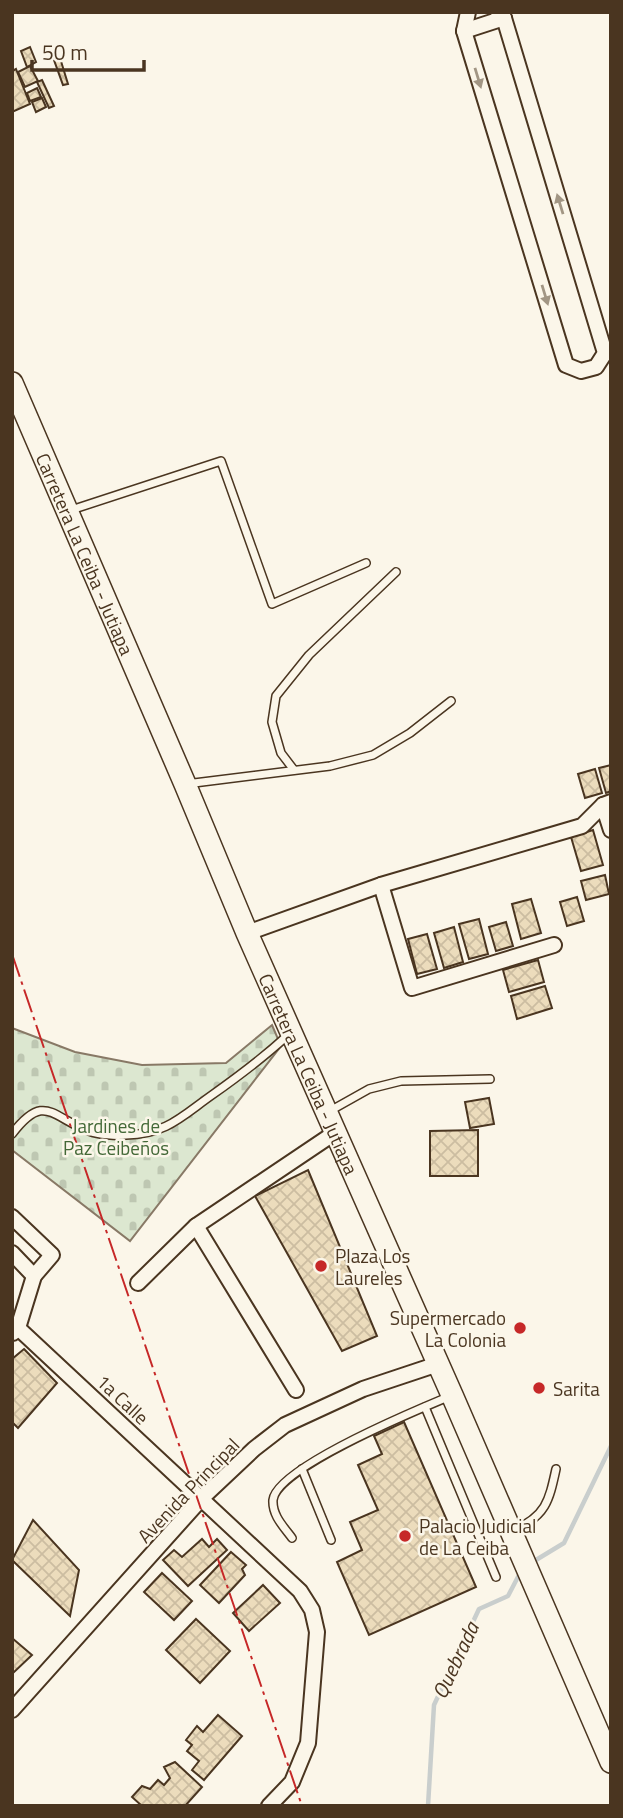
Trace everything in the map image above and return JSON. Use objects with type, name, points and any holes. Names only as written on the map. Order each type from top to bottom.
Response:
[{"type":"main road","name":"Carretera La Ceiba - Jutiapa","points":[[12,383],[19,414],[67,512],[186,784],[247,933],[439,1364],[611,1762]]},
{"type":"street","points":[[464,31],[501,15],[605,353],[596,367],[581,371],[566,365],[464,31],[468,12]]},
{"type":"street","points":[[247,933],[381,885],[582,826],[607,804]]},
{"type":"street","points":[[607,804],[611,830]]},
{"type":"street","points":[[381,885],[412,988],[554,946]]},
{"type":"street","points":[[138,1283],[197,1226],[332,1122]]},
{"type":"street","points":[[12,1217],[52,1255],[34,1276],[15,1331]]},
{"type":"street","points":[[197,1226],[296,1390]]},
{"type":"street","points":[[12,1253],[34,1276]]},
{"type":"street","name":"1a Calle","points":[[15,1331],[202,1498],[300,1591],[312,1610],[317,1632],[308,1743],[292,1782],[269,1806]]},
{"type":"street","name":"Avenida Principal","points":[[12,1710],[202,1498],[254,1449],[285,1425],[363,1389],[439,1364]]},
{"type":"lane","points":[[67,512],[221,461],[272,604],[366,563]]},
{"type":"lane","points":[[294,770],[281,753],[272,722],[276,696],[309,655],[396,572]]},
{"type":"lane","points":[[186,784],[330,766],[373,755],[410,733],[451,701]]},
{"type":"lane","points":[[12,1134],[24,1118],[37,1111],[50,1111],[90,1132],[127,1135],[160,1129],[181,1120],[251,1069],[291,1033]]},
{"type":"lane","points":[[332,1122],[369,1089],[401,1081],[490,1079]]},
{"type":"lane","points":[[292,1538],[276,1517],[273,1498],[281,1483],[358,1436],[452,1395]]},
{"type":"lane","points":[[425,1407],[496,1577]]},
{"type":"lane","points":[[302,1469],[331,1540]]},
{"type":"lane","points":[[513,1535],[542,1512],[556,1469]]},
{"type":"green space","name":"Jardines de Paz Ceibeños","points":[[272,1025],[281,1046],[130,1241],[12,1150],[12,1028],[75,1052],[142,1065],[226,1063]]},
{"type":"building","points":[[30,47],[36,62],[27,67],[21,51]]},
{"type":"building","points":[[60,58],[68,84],[63,85],[54,60]]},
{"type":"building","points":[[30,66],[38,81],[25,87],[18,72]]},
{"type":"building","points":[[16,69],[30,104],[12,112],[12,71]]},
{"type":"building","points":[[42,80],[54,106],[49,108],[37,82]]},
{"type":"building","points":[[37,88],[41,97],[30,101],[27,93]]},
{"type":"building","points":[[42,98],[46,107],[36,112],[32,102]]},
{"type":"building","points":[[611,765],[611,791],[606,793],[599,768]]},
{"type":"building","points":[[595,769],[602,793],[585,798],[578,774]]},
{"type":"building","points":[[593,830],[603,865],[581,871],[571,837]]},
{"type":"building","points":[[605,875],[609,894],[586,900],[581,881]]},
{"type":"building","points":[[577,897],[584,921],[567,926],[560,902]]},
{"type":"building","points":[[531,899],[541,933],[521,939],[512,904]]},
{"type":"building","points":[[479,919],[488,954],[469,959],[459,924]]},
{"type":"building","points":[[506,922],[513,946],[496,951],[489,927]]},
{"type":"building","points":[[454,927],[463,962],[444,968],[434,933]]},
{"type":"building","points":[[427,934],[437,969],[417,974],[408,939]]},
{"type":"building","points":[[538,960],[544,982],[509,992],[503,970]]},
{"type":"building","points":[[545,986],[552,1008],[517,1019],[511,996]]},
{"type":"building","points":[[489,1098],[494,1124],[470,1128],[465,1102]]},
{"type":"building","points":[[478,1130],[478,1176],[430,1176],[430,1131]]},
{"type":"building","name":"Plaza Los Laureles","points":[[308,1170],[377,1336],[342,1351],[255,1196]]},
{"type":"building","points":[[24,1349],[57,1383],[18,1428],[12,1422],[12,1359]]},
{"type":"building","name":"Palacio Judicial de La Ceiba","points":[[404,1422],[476,1587],[369,1635],[337,1562],[362,1550],[350,1522],[378,1510],[358,1465],[382,1454],[374,1436]]},
{"type":"building","points":[[33,1520],[79,1570],[70,1616],[12,1560]]},
{"type":"building","points":[[202,1539],[209,1547],[217,1539],[227,1550],[188,1586],[163,1560],[174,1550],[182,1557]]},
{"type":"building","points":[[231,1552],[246,1565],[242,1569],[245,1575],[219,1603],[200,1585]]},
{"type":"building","points":[[162,1573],[192,1601],[174,1620],[144,1592]]},
{"type":"building","points":[[263,1585],[280,1603],[249,1631],[233,1613]]},
{"type":"building","points":[[196,1619],[230,1651],[200,1683],[166,1650]]},
{"type":"building","points":[[12,1638],[32,1655],[12,1674]]},
{"type":"building","points":[[218,1715],[242,1736],[204,1780],[192,1770],[199,1761],[187,1751],[192,1745],[186,1740],[197,1726],[203,1732]]},
{"type":"building","points":[[175,1762],[202,1787],[185,1806],[142,1806],[132,1797],[142,1786],[150,1789],[158,1780],[164,1785],[170,1778],[164,1767]]},
{"type":"waterway","name":"Quebrada","points":[[531,1563],[564,1543],[611,1446]]},
{"type":"waterway","name":"Quebrada","points":[[428,1806],[434,1705],[479,1609],[508,1596],[520,1573]]},
{"type":"power","points":[[12,954],[302,1806]]},
{"type":"place","name":"Plaza Los Laureles","points":[[321,1266]]},
{"type":"place","name":"Supermercado La Colonia","points":[[520,1328]]},
{"type":"place","name":"Sarita","points":[[539,1388]]},
{"type":"place","name":"Palacio Judicial de La Ceiba","points":[[405,1536]]}]
